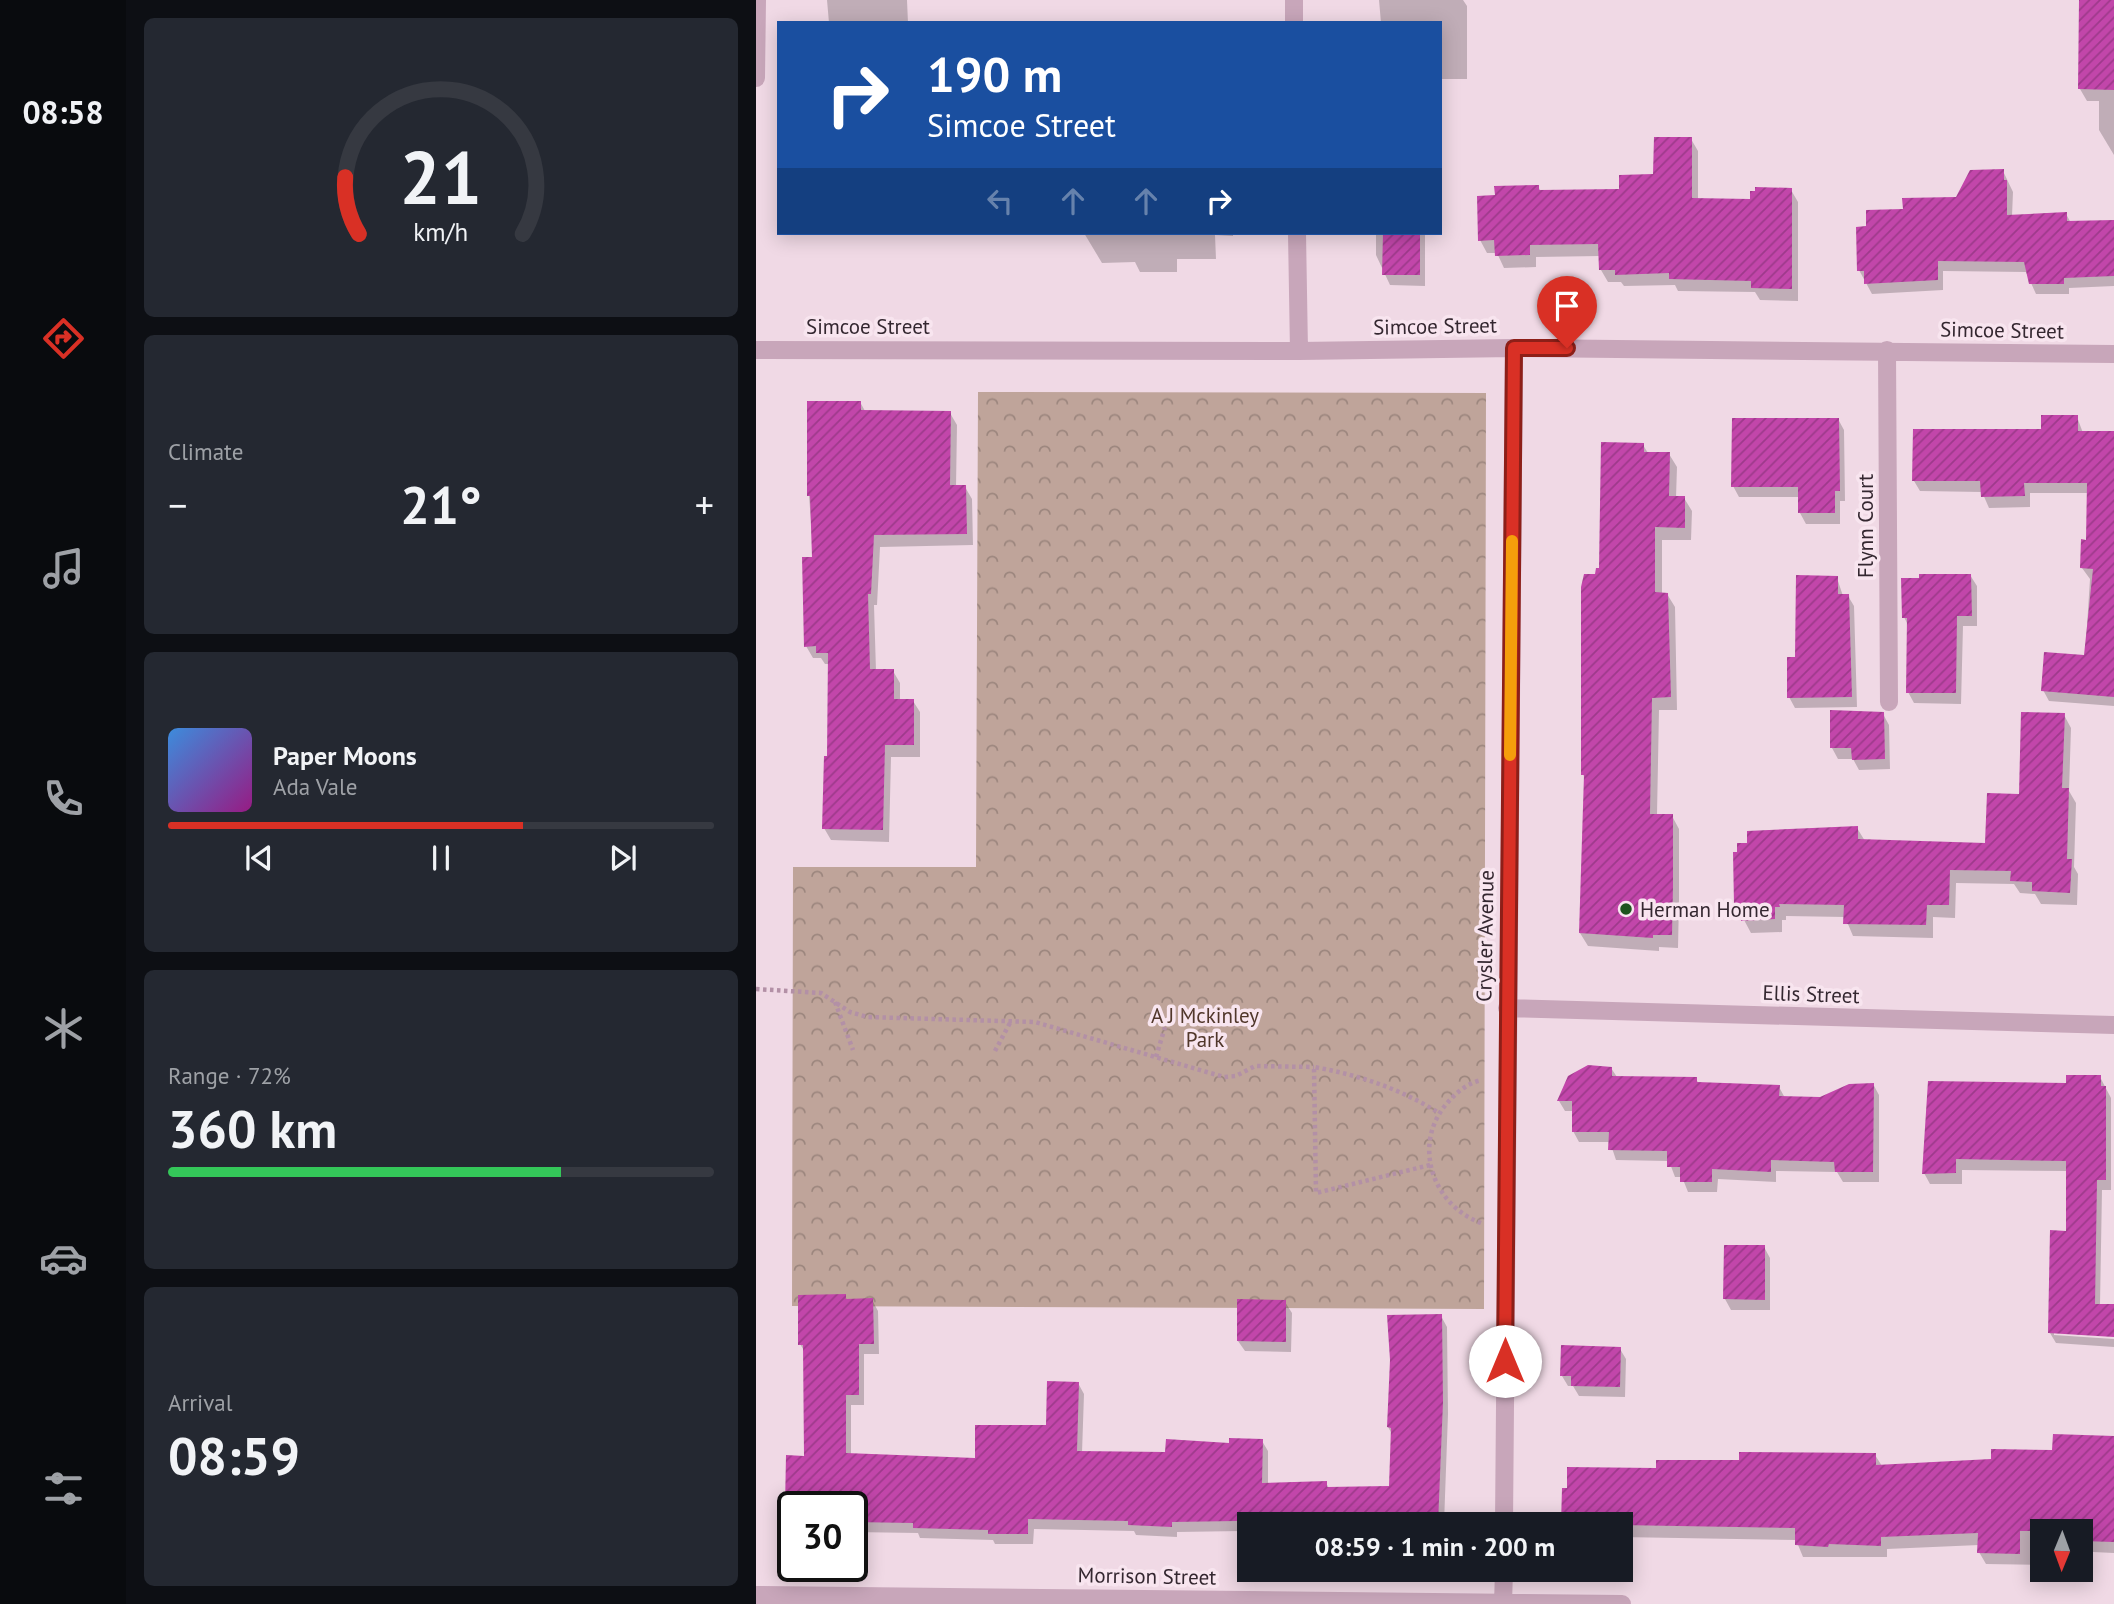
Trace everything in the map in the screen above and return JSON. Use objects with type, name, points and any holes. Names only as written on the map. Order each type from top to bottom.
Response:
[{"type":"street","points":[[756,78],[757,0]]},
{"type":"street","points":[[1294,0],[1294,21]]},
{"type":"street","points":[[1297,235],[1298,351]]},
{"type":"street","name":"Simcoe Street","points":[[756,350],[1298,351],[1514,348],[2114,354]]},
{"type":"street","name":"Crysler Avenue","points":[[1504,1512],[1514,348]]},
{"type":"street","name":"Flynn Court","points":[[1887,350],[1889,702]]},
{"type":"street","name":"Ellis Street","points":[[1507,1007],[2114,1026]]},
{"type":"street","points":[[1503,1603],[1504,1582]]},
{"type":"street","name":"Morrison Street","points":[[756,1595],[1622,1604]]},
{"type":"path","points":[[756,989],[821,993],[850,1012],[867,1017],[1035,1021],[1224,1077],[1236,1076],[1255,1066],[1314,1067],[1348,1073],[1415,1097],[1439,1113]]},
{"type":"path","points":[[835,1002],[853,1050]]},
{"type":"path","points":[[995,1051],[1011,1021]]},
{"type":"path","points":[[1156,1057],[1165,1027]]},
{"type":"path","points":[[1314,1067],[1316,1194],[1430,1165]]},
{"type":"path","points":[[1506,1225],[1479,1223],[1451,1206],[1440,1192],[1430,1165],[1429,1139],[1439,1113],[1457,1093],[1476,1081],[1507,1077]]},
{"type":"green space","name":"A J Mckinley Park","points":[[978,392],[1486,393],[1484,1309],[792,1306],[793,867],[976,867]]},
{"type":"building","points":[[2079,0],[2114,0],[2114,90],[2078,89]]},
{"type":"building","points":[[1654,137],[1692,137],[1692,198],[1750,199],[1750,191],[1755,191],[1755,187],[1792,188],[1792,289],[1751,288],[1751,281],[1669,279],[1669,273],[1615,275],[1615,270],[1599,270],[1598,244],[1530,245],[1530,255],[1495,256],[1494,240],[1478,241],[1477,196],[1495,195],[1494,186],[1539,185],[1539,190],[1619,189],[1619,175],[1653,174]]},
{"type":"building","points":[[2004,169],[2004,180],[2007,180],[2007,215],[2067,212],[2067,221],[2114,220],[2114,276],[2064,278],[2064,284],[2029,284],[2024,262],[1938,261],[1938,280],[1864,284],[1864,271],[1857,271],[1856,227],[1866,226],[1866,210],[1903,209],[1902,198],[1956,197],[1970,170]]},
{"type":"building","points":[[1383,235],[1420,235],[1420,275],[1382,275]]},
{"type":"building","points":[[807,401],[861,401],[861,410],[951,411],[950,485],[966,485],[967,534],[874,535],[871,594],[868,594],[870,669],[894,669],[894,699],[914,699],[914,745],[885,745],[883,830],[822,829],[824,756],[827,756],[828,653],[816,653],[816,646],[804,647],[802,557],[812,557],[810,496],[807,496]]},
{"type":"building","points":[[2041,415],[2078,415],[2078,431],[2114,431],[2114,697],[2041,691],[2044,652],[2084,655],[2093,569],[2080,568],[2081,539],[2086,540],[2087,483],[2024,483],[2025,496],[1981,497],[1980,481],[1912,481],[1913,429],[2041,429]]},
{"type":"building","points":[[1732,418],[1839,418],[1840,491],[1835,491],[1835,513],[1798,513],[1798,487],[1731,487]]},
{"type":"building","points":[[1601,442],[1644,443],[1644,452],[1670,452],[1669,496],[1685,496],[1685,528],[1655,527],[1655,592],[1668,593],[1671,697],[1652,698],[1650,814],[1673,814],[1673,886],[1672,935],[1653,935],[1653,938],[1579,933],[1584,775],[1581,775],[1581,587],[1584,574],[1595,574],[1596,568],[1599,568]]},
{"type":"building","points":[[1919,574],[1971,574],[1972,616],[1957,616],[1956,693],[1906,693],[1907,618],[1902,618],[1901,578],[1919,578]]},
{"type":"building","points":[[1796,575],[1838,576],[1838,594],[1849,594],[1852,697],[1787,698],[1787,657],[1795,657]]},
{"type":"building","points":[[1830,710],[1884,712],[1885,759],[1852,760],[1851,748],[1830,748]]},
{"type":"building","points":[[2021,712],[2065,713],[2062,788],[2069,788],[2067,859],[2072,859],[2070,893],[2032,891],[2032,882],[2010,881],[2011,871],[1950,870],[1949,905],[1927,905],[1926,925],[1843,924],[1844,905],[1779,904],[1780,907],[1775,907],[1775,919],[1741,921],[1741,905],[1734,905],[1733,852],[1737,852],[1737,843],[1747,843],[1747,831],[1858,826],[1858,839],[1985,843],[1987,793],[2019,794]]},
{"type":"building","points":[[1588,1065],[1612,1067],[1612,1076],[1697,1077],[1697,1082],[1780,1085],[1779,1096],[1820,1097],[1849,1084],[1874,1083],[1873,1172],[1835,1172],[1834,1162],[1771,1160],[1771,1172],[1712,1169],[1712,1182],[1680,1182],[1680,1167],[1667,1167],[1667,1151],[1608,1150],[1609,1132],[1572,1132],[1572,1101],[1557,1101],[1568,1076]]},
{"type":"building","points":[[2066,1075],[2101,1075],[2101,1086],[2106,1086],[2106,1180],[2097,1180],[2095,1304],[2114,1304],[2114,1337],[2048,1333],[2050,1230],[2066,1231],[2066,1161],[1956,1159],[1956,1173],[1922,1174],[1928,1081],[2066,1083]]},
{"type":"building","points":[[1724,1245],[1765,1245],[1765,1300],[1723,1299]]},
{"type":"building","points":[[846,1294],[846,1299],[873,1298],[874,1344],[859,1344],[859,1395],[846,1395],[846,1453],[975,1458],[975,1425],[1046,1425],[1047,1381],[1079,1382],[1077,1451],[1165,1452],[1166,1439],[1229,1443],[1229,1438],[1263,1439],[1262,1483],[1327,1481],[1327,1487],[1389,1486],[1391,1428],[1387,1427],[1390,1360],[1387,1315],[1442,1314],[1443,1402],[1438,1512],[1237,1512],[1237,1521],[1172,1522],[1172,1527],[1128,1525],[1128,1521],[1028,1519],[1028,1534],[988,1534],[988,1530],[913,1528],[913,1523],[868,1522],[868,1491],[785,1491],[786,1455],[804,1456],[803,1345],[798,1345],[798,1295]]},
{"type":"building","points":[[1237,1299],[1286,1300],[1286,1342],[1237,1341]]},
{"type":"building","points":[[1561,1345],[1621,1347],[1620,1387],[1571,1386],[1571,1376],[1560,1376]]},
{"type":"building","points":[[2053,1434],[2114,1436],[2114,1542],[2093,1541],[2093,1519],[2030,1519],[2030,1531],[2020,1531],[2020,1554],[1977,1553],[1978,1533],[1881,1537],[1881,1546],[1829,1544],[1828,1547],[1795,1545],[1795,1528],[1633,1525],[1633,1512],[1561,1512],[1562,1488],[1567,1488],[1567,1467],[1656,1468],[1656,1460],[1739,1460],[1739,1452],[1876,1453],[1876,1465],[1991,1459],[1991,1449],[2052,1450]]},
{"type":"slow traffic","points":[[1510,755],[1512,541]]},
{"type":"place","name":"Herman Home","points":[[1626,909]]},
{"type":"route","points":[[1505,1361],[1514,348],[1567,348]]}]
